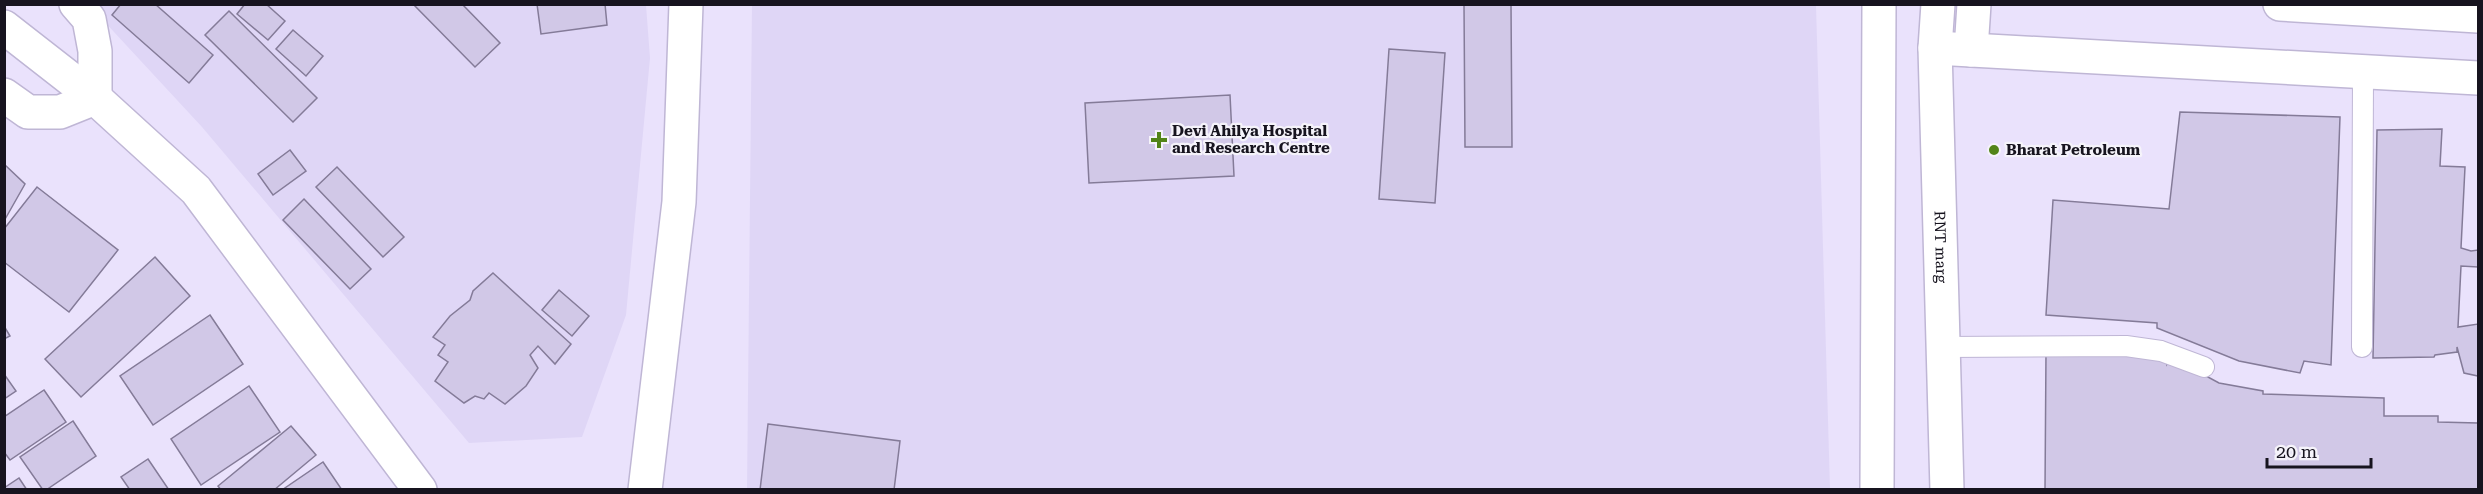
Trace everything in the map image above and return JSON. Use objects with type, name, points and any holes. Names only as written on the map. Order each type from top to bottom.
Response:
[{"type":"main road","points":[[76,4],[88,19],[95,51],[95,98]]},
{"type":"main road","points":[[645,489],[679,202],[686,4]]},
{"type":"main road","points":[[1877,489],[1879,4]]},
{"type":"main road","name":"RNT marg","points":[[1938,4],[1935,48],[1947,489]]},
{"type":"main road","points":[[1971,50],[1974,4]]},
{"type":"main road","points":[[2280,4],[2478,16]]},
{"type":"main road","points":[[4,27],[95,98],[196,190],[420,489]]},
{"type":"main road","points":[[1935,48],[2478,78]]},
{"type":"main road","points":[[4,95],[28,112],[60,112],[95,98]]},
{"type":"lane","points":[[2362,347],[2363,72]]},
{"type":"lane","points":[[1943,346],[2126,346],[2161,351],[2204,367]]},
{"type":"shaded area","points":[[89,5],[646,5],[650,58],[626,315],[582,437],[469,443],[202,127]]},
{"type":"shaded area","points":[[752,5],[1816,5],[1830,489],[747,490]]},
{"type":"building","points":[[121,4],[155,4],[213,55],[189,83],[112,15]]},
{"type":"building","points":[[245,4],[266,4],[285,21],[268,40],[237,14]]},
{"type":"building","points":[[413,4],[462,4],[500,43],[475,67]]},
{"type":"building","points":[[537,4],[605,4],[607,25],[541,34]]},
{"type":"building","points":[[1464,4],[1511,4],[1512,147],[1465,147]]},
{"type":"building","points":[[229,11],[317,98],[293,122],[205,35]]},
{"type":"building","points":[[293,30],[323,56],[306,76],[276,49]]},
{"type":"building","points":[[1389,49],[1445,53],[1435,203],[1379,199]]},
{"type":"building","points":[[1230,95],[1234,176],[1089,183],[1085,103]]},
{"type":"building","points":[[2180,112],[2340,117],[2331,365],[2304,361],[2300,373],[2239,361],[2157,328],[2157,323],[2046,315],[2053,200],[2169,209]]},
{"type":"building","points":[[2442,129],[2440,166],[2465,167],[2461,248],[2471,251],[2478,250],[2478,267],[2461,266],[2458,327],[2478,324],[2478,376],[2464,373],[2457,347],[2457,352],[2434,357],[2373,358],[2377,130]]},
{"type":"building","points":[[290,150],[306,171],[273,195],[258,174]]},
{"type":"building","points":[[4,164],[25,184],[4,221]]},
{"type":"building","points":[[337,167],[404,237],[383,257],[316,187]]},
{"type":"building","points":[[37,187],[118,250],[69,312],[4,262],[4,229]]},
{"type":"building","points":[[304,199],[371,269],[350,289],[283,220]]},
{"type":"building","points":[[155,257],[190,296],[81,397],[45,359]]},
{"type":"building","points":[[493,273],[571,344],[555,364],[538,346],[530,355],[538,368],[526,386],[505,404],[489,393],[484,399],[475,396],[464,403],[435,381],[448,362],[438,355],[445,345],[433,337],[450,316],[470,300],[473,291]]},
{"type":"building","points":[[559,290],[589,316],[572,336],[542,310]]},
{"type":"building","points":[[210,315],[243,364],[153,425],[120,376]]},
{"type":"building","points":[[4,326],[10,336],[4,339]]},
{"type":"building","points":[[2046,352],[2167,354],[2167,364],[2171,357],[2219,383],[2263,391],[2263,394],[2384,398],[2384,416],[2438,416],[2438,422],[2478,423],[2478,490],[2045,490]]},
{"type":"building","points":[[4,374],[16,391],[4,399]]},
{"type":"building","points":[[249,386],[280,432],[201,485],[171,439]]},
{"type":"building","points":[[44,390],[66,422],[10,460],[4,452],[4,417]]},
{"type":"building","points":[[73,421],[96,456],[43,490],[20,457]]},
{"type":"building","points":[[768,424],[900,441],[894,490],[760,490]]},
{"type":"building","points":[[291,426],[316,455],[274,490],[221,490],[218,486]]},
{"type":"building","points":[[148,459],[169,490],[130,490],[121,477]]},
{"type":"building","points":[[323,462],[342,490],[282,490]]},
{"type":"building","points":[[19,478],[27,490],[5,490],[4,488]]},
{"type":"place","name":"Devi Ahilya Hospital and Research Centre","points":[[1159,140]]},
{"type":"place","name":"Bharat Petroleum","points":[[1994,150]]}]
